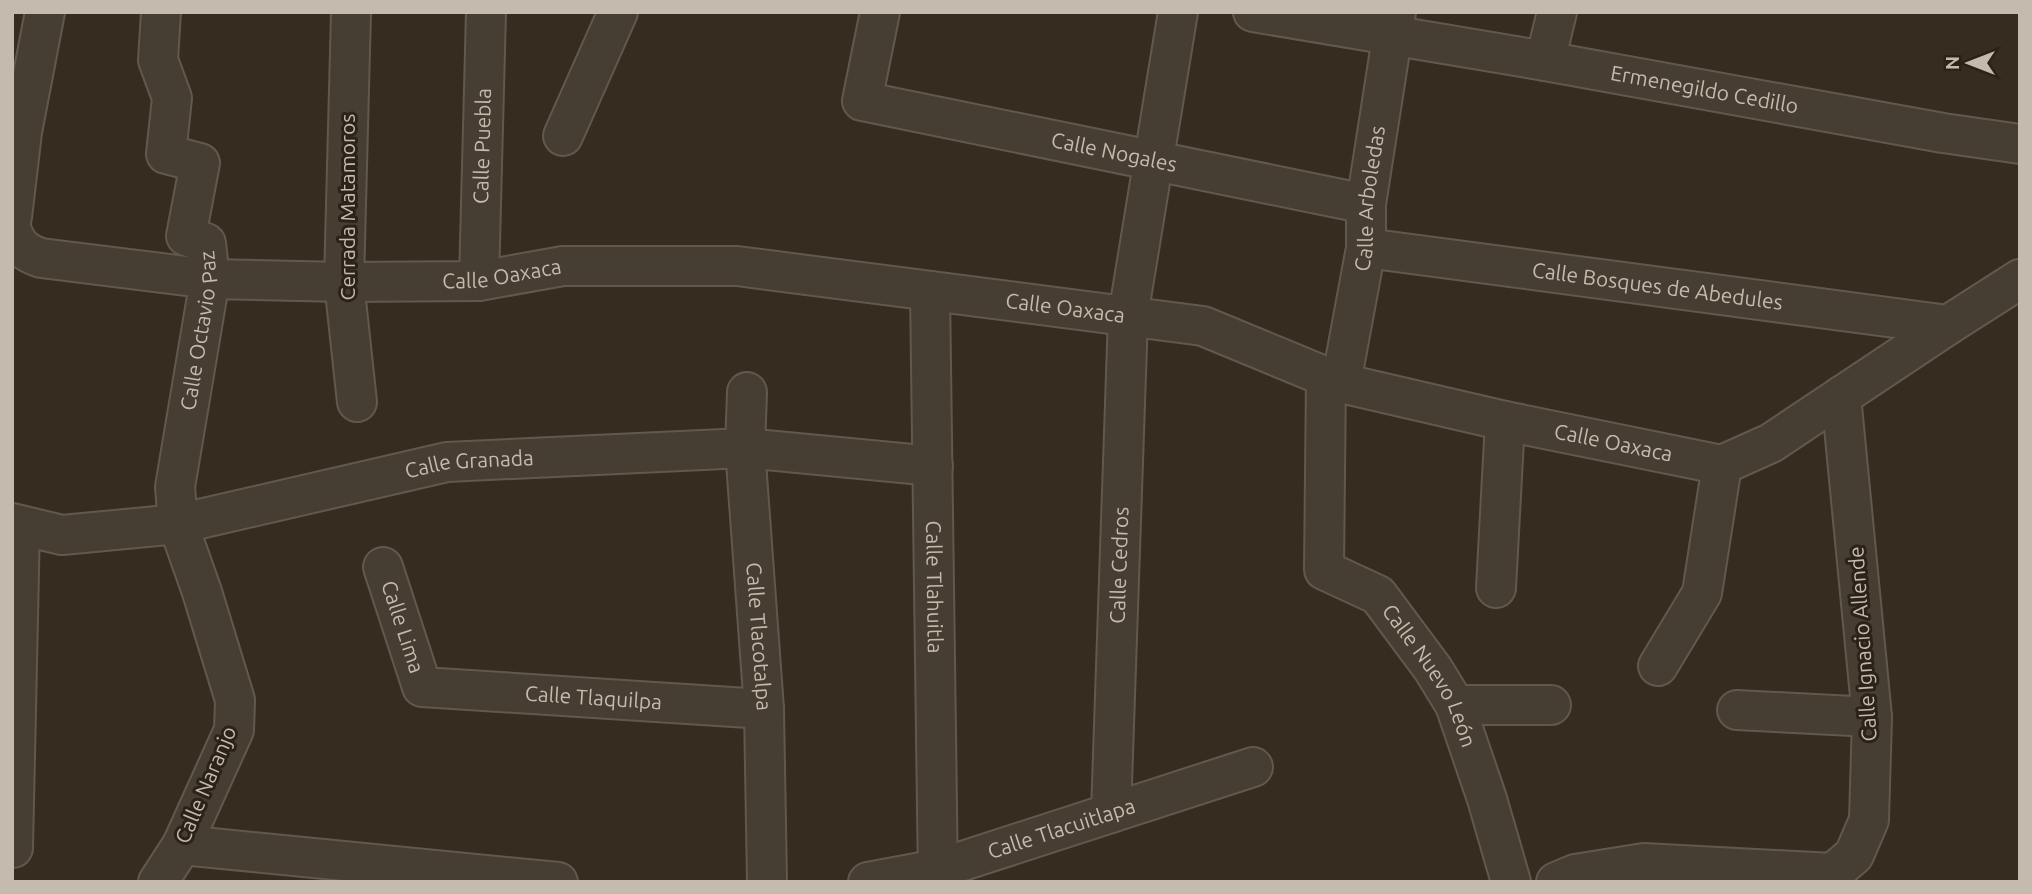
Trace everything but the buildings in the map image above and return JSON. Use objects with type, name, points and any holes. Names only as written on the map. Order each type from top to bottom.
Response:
[{"type":"street","points":[[12,217],[17,132],[45,12]]},
{"type":"street","name":"Calle Octavio Paz","points":[[161,12],[159,60],[172,98],[166,154],[200,163],[186,236],[206,243],[210,279],[175,487],[178,524]]},
{"type":"street","name":"Cerrada Matamoros","points":[[351,12],[344,282],[357,402]]},
{"type":"street","name":"Calle Puebla","points":[[480,281],[486,12]]},
{"type":"street","points":[[563,136],[618,12]]},
{"type":"street","name":"Calle Nogales","points":[[880,12],[862,101],[1366,204]]},
{"type":"street","name":"Calle Cedros","points":[[1111,813],[1128,316],[1178,12]]},
{"type":"street","name":"Ermenegildo Cedillo","points":[[1254,12],[1393,24],[1545,61],[1943,133],[2020,144]]},
{"type":"street","points":[[1545,61],[1556,12]]},
{"type":"street","name":"Calle Arboledas","points":[[1334,380],[1366,248],[1366,204],[1393,24]]},
{"type":"street","name":"Calle Oaxaca","points":[[12,231],[16,241],[27,253],[41,258],[210,279],[480,281],[563,267],[737,267],[1203,326],[1334,380],[1505,421],[1722,465]]},
{"type":"street","name":"Calle Bosques de Abedules","points":[[1366,248],[1948,325]]},
{"type":"street","points":[[1658,666],[1702,593],[1722,465],[1771,443],[2020,279]]},
{"type":"street","name":"Calle Tlahuitla","points":[[930,291],[938,875]]},
{"type":"street","name":"Calle Nuevo León","points":[[1334,380],[1324,570],[1378,595],[1433,669],[1455,705],[1487,799],[1511,882]]},
{"type":"street","name":"Calle Tlacotalpa","points":[[747,392],[745,448],[764,709],[767,882]]},
{"type":"street","name":"Calle Ignacio Allende","points":[[1833,878],[1854,855],[1869,820],[1872,717],[1841,396]]},
{"type":"street","points":[[1496,588],[1505,421]]},
{"type":"street","name":"Calle Granada","points":[[16,524],[62,535],[178,524],[447,462],[745,448],[933,466]]},
{"type":"street","points":[[13,848],[16,524]]},
{"type":"street","name":"Calle Naranjo","points":[[158,882],[182,845],[234,730],[235,700],[178,524]]},
{"type":"street","name":"Calle Lima","points":[[383,567],[422,687]]},
{"type":"street","name":"Calle Tlaquilpa","points":[[422,687],[764,709]]},
{"type":"street","points":[[1455,705],[1551,705]]},
{"type":"street","points":[[1737,710],[1872,717]]},
{"type":"street","name":"Calle Tlacuitlapa","points":[[868,882],[938,875],[1111,813],[1253,767]]},
{"type":"street","points":[[182,845],[558,882]]},
{"type":"street","points":[[1556,882],[1575,874],[1644,863],[1833,878]]}]
